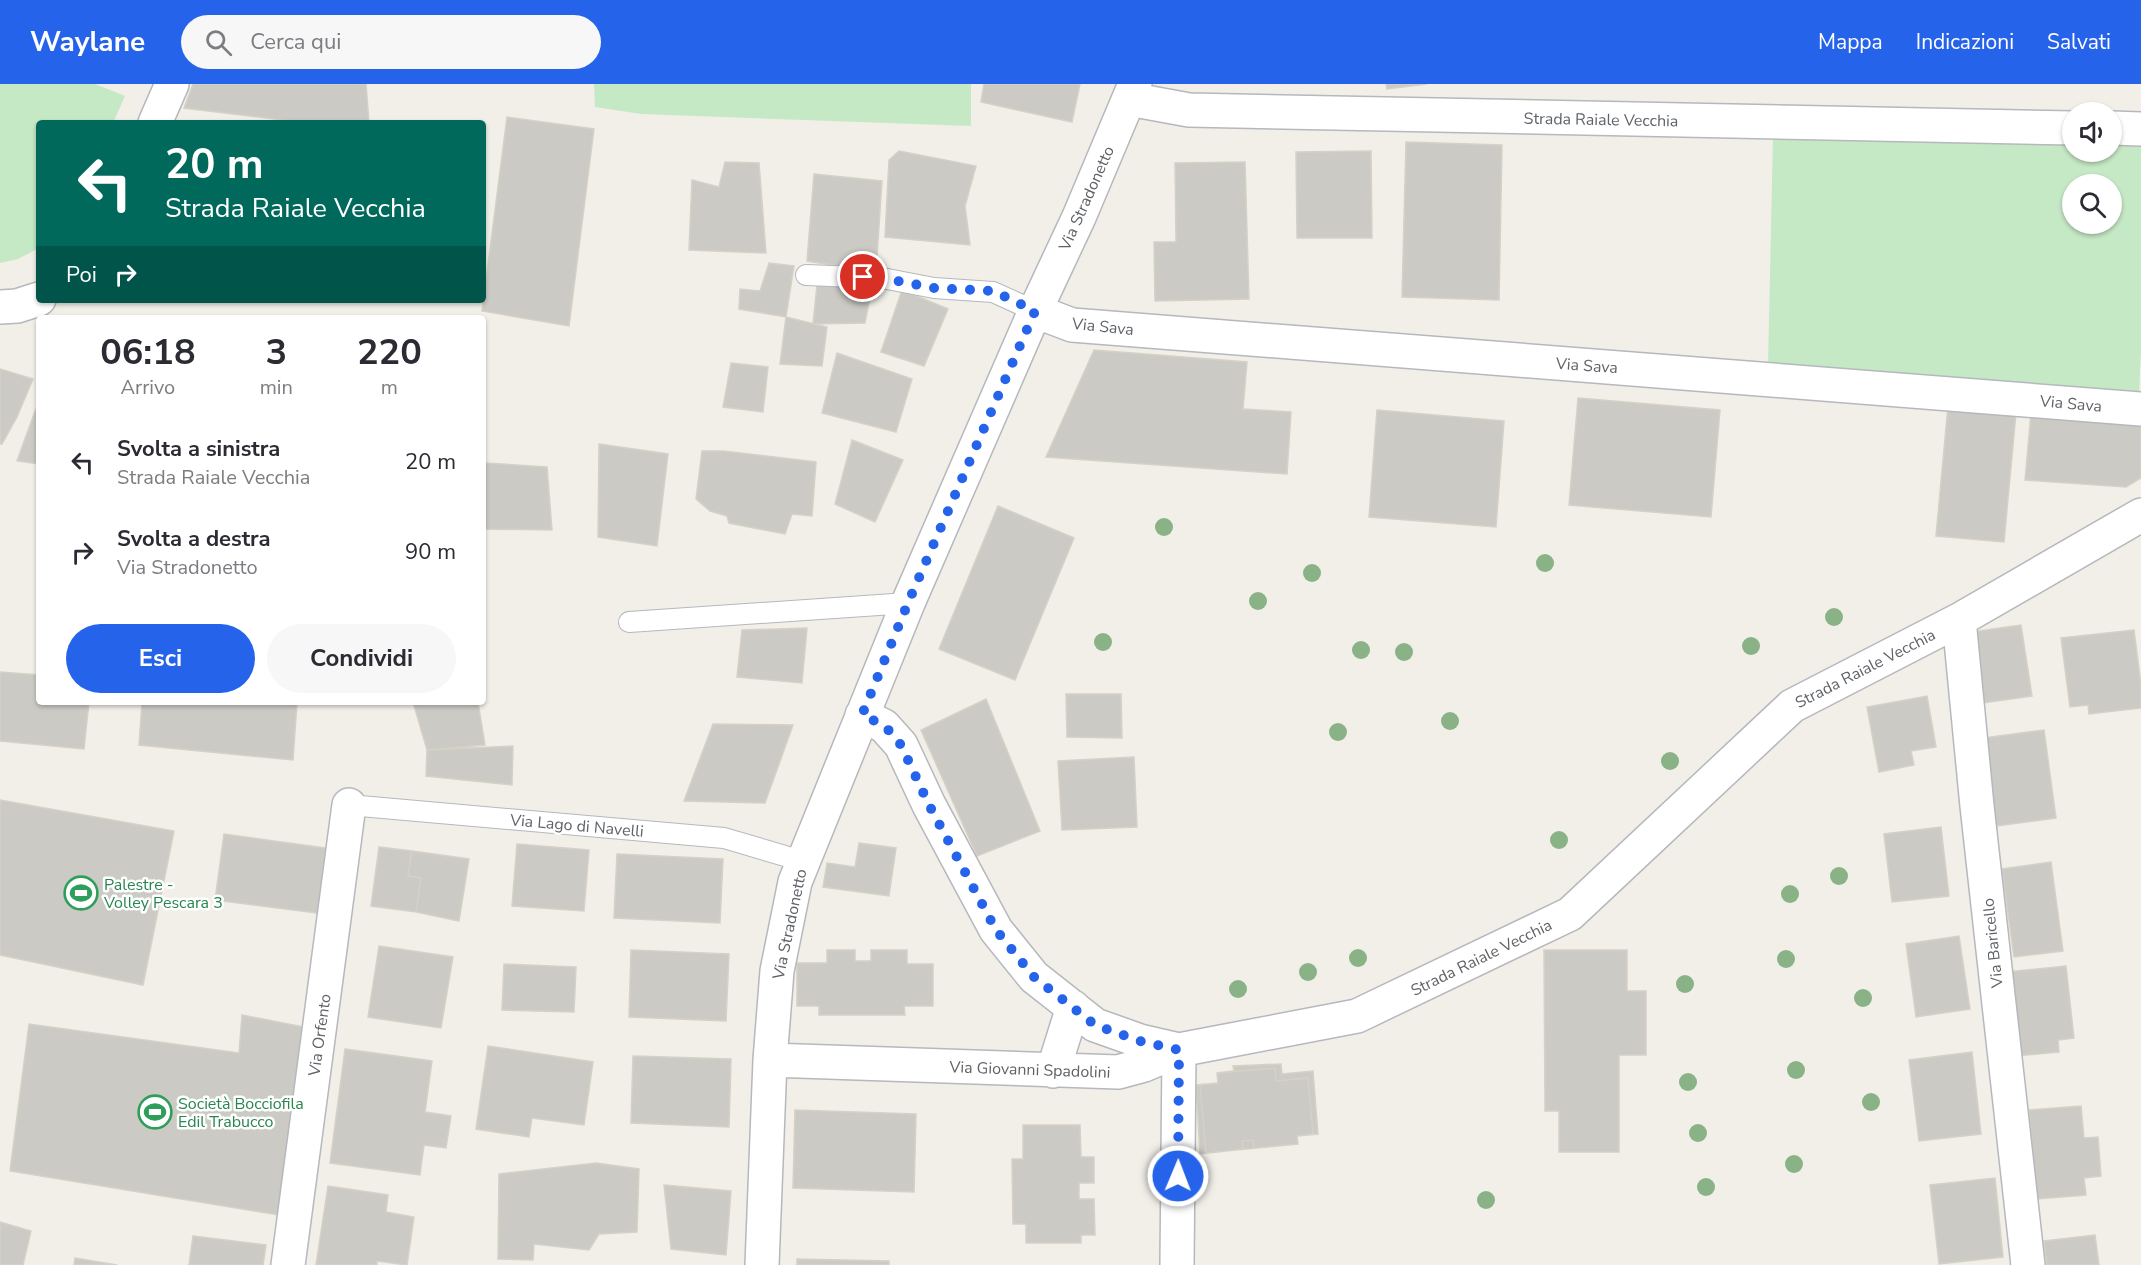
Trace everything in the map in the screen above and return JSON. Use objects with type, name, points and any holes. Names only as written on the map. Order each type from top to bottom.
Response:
[{"type":"street","points":[[156,120],[172,84]]},
{"type":"street","name":"Strada Raiale Vecchia","points":[[1132,92],[1189,110],[2062,128]]},
{"type":"street","name":"Via Stradonetto","points":[[762,1265],[770,1060],[777,971],[795,882],[908,603],[1132,92]]},
{"type":"street","points":[[2122,128],[2141,129]]},
{"type":"street","points":[[0,307],[17,306],[36,300]]},
{"type":"street","name":"Via Sava","points":[[1035,311],[1072,325],[2141,409]]},
{"type":"street","name":"Strada Raiale Vecchia","points":[[862,715],[885,726],[901,745],[929,805],[996,930],[1034,977],[1095,1025],[1140,1041],[1179,1050],[1357,1016],[1570,914],[1792,706],[1959,620],[2141,514]]},
{"type":"street","name":"Via Baricello","points":[[1959,620],[1977,806],[2028,1265]]},
{"type":"street","name":"Via Orfento","points":[[288,1265],[349,805]]},
{"type":"street","points":[[1053,1071],[1073,1007]]},
{"type":"street","points":[[1177,1265],[1179,1050]]},
{"type":"street","name":"Via Giovanni Spadolini","points":[[770,1060],[1118,1072],[1144,1065],[1179,1050]]},
{"type":"lane","points":[[806,275],[882,278],[934,288],[993,291],[1035,311]]},
{"type":"lane","points":[[629,622],[908,603]]},
{"type":"lane","name":"Via Lago di Navelli","points":[[349,805],[724,838],[802,861]]},
{"type":"green space","points":[[0,84],[95,84],[125,96],[114,120],[36,120],[36,250],[18,259],[0,263]]},
{"type":"green space","points":[[594,84],[971,84],[971,126],[641,114],[595,107]]},
{"type":"green space","points":[[1773,137],[2062,139],[2062,162],[2122,162],[2122,139],[2141,139],[2139,394],[1768,366]]},
{"type":"building","points":[[193,84],[366,84],[369,120],[283,120],[184,108]]},
{"type":"building","points":[[984,84],[1080,84],[1072,122],[981,102]]},
{"type":"building","points":[[1386,84],[1427,84],[1387,89]]},
{"type":"building","points":[[507,117],[594,129],[569,326],[482,311],[483,303],[486,303],[486,280]]},
{"type":"building","points":[[1406,142],[1502,145],[1499,300],[1402,297]]},
{"type":"building","points":[[899,151],[976,166],[965,206],[970,245],[885,237],[889,160]]},
{"type":"building","points":[[1371,151],[1372,238],[1297,238],[1296,152]]},
{"type":"building","points":[[725,162],[759,163],[766,253],[689,250],[692,180],[719,187]]},
{"type":"building","points":[[1245,162],[1249,299],[1155,301],[1154,242],[1176,242],[1175,163]]},
{"type":"building","points":[[814,174],[882,181],[876,272],[807,261]]},
{"type":"building","points":[[769,263],[794,266],[786,317],[739,309],[740,289],[760,291]]},
{"type":"building","points":[[873,282],[865,323],[813,324],[817,285]]},
{"type":"building","points":[[902,290],[948,309],[924,366],[881,352]]},
{"type":"building","points":[[786,317],[827,327],[822,366],[780,364]]},
{"type":"building","points":[[1094,350],[1247,362],[1243,409],[1291,412],[1287,474],[1046,457]]},
{"type":"building","points":[[837,353],[912,379],[896,432],[822,413]]},
{"type":"building","points":[[731,363],[768,367],[763,412],[723,407]]},
{"type":"building","points":[[0,369],[33,379],[17,417],[2,444],[0,444]]},
{"type":"building","points":[[1578,398],[1720,410],[1711,517],[1569,505]]},
{"type":"building","points":[[1948,406],[2016,413],[2004,542],[1936,536]]},
{"type":"building","points":[[36,409],[36,464],[17,461]]},
{"type":"building","points":[[1377,410],[1504,421],[1496,527],[1369,517]]},
{"type":"building","points":[[2031,413],[2141,420],[2141,478],[2126,487],[2025,480]]},
{"type":"building","points":[[852,440],[903,460],[875,522],[835,504]]},
{"type":"building","points":[[599,444],[668,454],[657,546],[598,537]]},
{"type":"building","points":[[702,451],[723,451],[816,462],[812,516],[792,514],[785,534],[729,523],[727,516],[710,511],[696,499]]},
{"type":"building","points":[[486,463],[547,467],[552,530],[486,529]]},
{"type":"building","points":[[998,506],[1074,538],[1015,680],[939,649]]},
{"type":"building","points":[[2021,625],[2032,696],[1975,704],[1965,633]]},
{"type":"building","points":[[807,628],[802,683],[737,677],[742,630]]},
{"type":"building","points":[[2134,630],[2141,685],[2141,708],[2089,714],[2088,705],[2070,707],[2061,638]]},
{"type":"building","points":[[0,672],[36,675],[36,705],[89,705],[84,749],[0,741]]},
{"type":"building","points":[[1066,694],[1121,694],[1122,738],[1067,737]]},
{"type":"building","points":[[1927,696],[1936,747],[1911,751],[1914,765],[1879,772],[1867,707]]},
{"type":"building","points":[[986,699],[1040,831],[977,856],[921,730]]},
{"type":"building","points":[[142,705],[297,705],[293,760],[139,745]]},
{"type":"building","points":[[414,705],[478,705],[485,745],[427,750]]},
{"type":"building","points":[[713,724],[793,725],[765,803],[684,801]]},
{"type":"building","points":[[2044,730],[2056,818],[1989,827],[1977,739]]},
{"type":"building","points":[[513,746],[512,785],[426,776],[427,750]]},
{"type":"building","points":[[1134,757],[1137,827],[1062,830],[1058,761]]},
{"type":"building","name":"Palestre - Volley Pescara 3","points":[[0,800],[174,831],[143,985],[0,955]]},
{"type":"building","points":[[1941,827],[1949,896],[1892,902],[1884,834]]},
{"type":"building","points":[[224,834],[332,849],[324,914],[215,900]]},
{"type":"building","points":[[859,843],[896,848],[889,896],[823,887],[827,863],[855,867]]},
{"type":"building","points":[[517,844],[589,850],[584,911],[512,906]]},
{"type":"building","points":[[379,847],[412,851],[408,876],[421,878],[416,912],[371,906]]},
{"type":"building","points":[[412,851],[469,859],[459,921],[416,912],[421,878],[408,876]]},
{"type":"building","points":[[617,854],[723,859],[720,923],[614,918]]},
{"type":"building","points":[[2051,862],[2063,951],[2014,957],[2002,869]]},
{"type":"building","points":[[1959,936],[1970,1009],[1916,1017],[1906,944]]},
{"type":"building","points":[[379,946],[453,957],[441,1028],[368,1017]]},
{"type":"building","points":[[631,950],[729,954],[726,1021],[629,1017]]},
{"type":"building","points":[[827,950],[855,950],[855,961],[871,961],[871,950],[907,950],[907,964],[933,964],[933,1006],[904,1006],[905,1015],[819,1015],[819,1006],[797,1006],[797,963],[827,963]]},
{"type":"building","points":[[1544,950],[1627,950],[1627,991],[1646,991],[1646,1055],[1619,1055],[1619,1152],[1559,1152],[1559,1111],[1545,1111]]},
{"type":"building","points":[[504,964],[576,967],[574,1012],[502,1010]]},
{"type":"building","points":[[2066,966],[2074,1038],[2058,1040],[2059,1052],[2016,1056],[2006,972]]},
{"type":"building","name":"Società Bocciofila Edil Trabucco","points":[[242,1015],[304,1027],[279,1215],[10,1171],[29,1024],[239,1053]]},
{"type":"building","points":[[488,1046],[593,1062],[584,1125],[532,1118],[529,1137],[476,1129]]},
{"type":"building","points":[[345,1049],[432,1061],[425,1112],[451,1116],[446,1148],[424,1145],[420,1175],[330,1163]]},
{"type":"building","points":[[1972,1052],[1981,1134],[1919,1141],[1909,1060]]},
{"type":"building","points":[[633,1056],[731,1059],[729,1127],[631,1123]]},
{"type":"building","points":[[1281,1064],[1282,1074],[1313,1071],[1318,1134],[1297,1136],[1298,1144],[1206,1153],[1200,1085],[1218,1083],[1217,1073],[1234,1071],[1233,1066]]},
{"type":"building","points":[[1275,1068],[1276,1081],[1308,1078],[1313,1134],[1297,1136],[1298,1144],[1254,1148],[1253,1140],[1242,1141],[1243,1149],[1200,1154],[1196,1085],[1218,1083],[1217,1073]]},
{"type":"building","points":[[2081,1106],[2084,1138],[2098,1137],[2101,1176],[2084,1178],[2086,1195],[2037,1199],[2029,1110]]},
{"type":"building","points":[[795,1110],[916,1114],[914,1192],[793,1188]]},
{"type":"building","points":[[1023,1125],[1080,1125],[1081,1157],[1094,1157],[1094,1183],[1079,1183],[1079,1199],[1094,1199],[1095,1235],[1081,1235],[1081,1243],[1026,1243],[1026,1224],[1013,1224],[1012,1159],[1023,1159]]},
{"type":"building","points":[[596,1163],[639,1169],[637,1232],[599,1234],[589,1250],[534,1244],[533,1260],[498,1259],[499,1174]]},
{"type":"building","points":[[1995,1178],[2003,1257],[1939,1264],[1930,1185]]},
{"type":"building","points":[[664,1185],[731,1191],[726,1255],[671,1249]]},
{"type":"building","points":[[328,1186],[388,1195],[386,1212],[414,1217],[407,1265],[377,1261],[377,1265],[316,1265]]},
{"type":"building","points":[[0,1222],[31,1231],[23,1265],[0,1265]]},
{"type":"building","points":[[2095,1235],[2099,1265],[2047,1265],[2044,1241]]},
{"type":"building","points":[[193,1236],[266,1245],[263,1265],[189,1265]]},
{"type":"building","points":[[75,1258],[117,1265],[74,1265]]},
{"type":"building","points":[[797,1259],[889,1261],[889,1265],[797,1265]]},
{"type":"place","name":"Palestre - Volley Pescara 3","points":[[81,893]]},
{"type":"place","name":"Società Bocciofila Edil Trabucco","points":[[155,1112]]},
{"type":"route","points":[[863,277],[882,278],[934,288],[993,291],[1035,311],[908,603],[862,715],[885,726],[901,745],[929,805],[996,930],[1034,977],[1095,1025],[1140,1041],[1179,1050],[1178,1176]]}]
